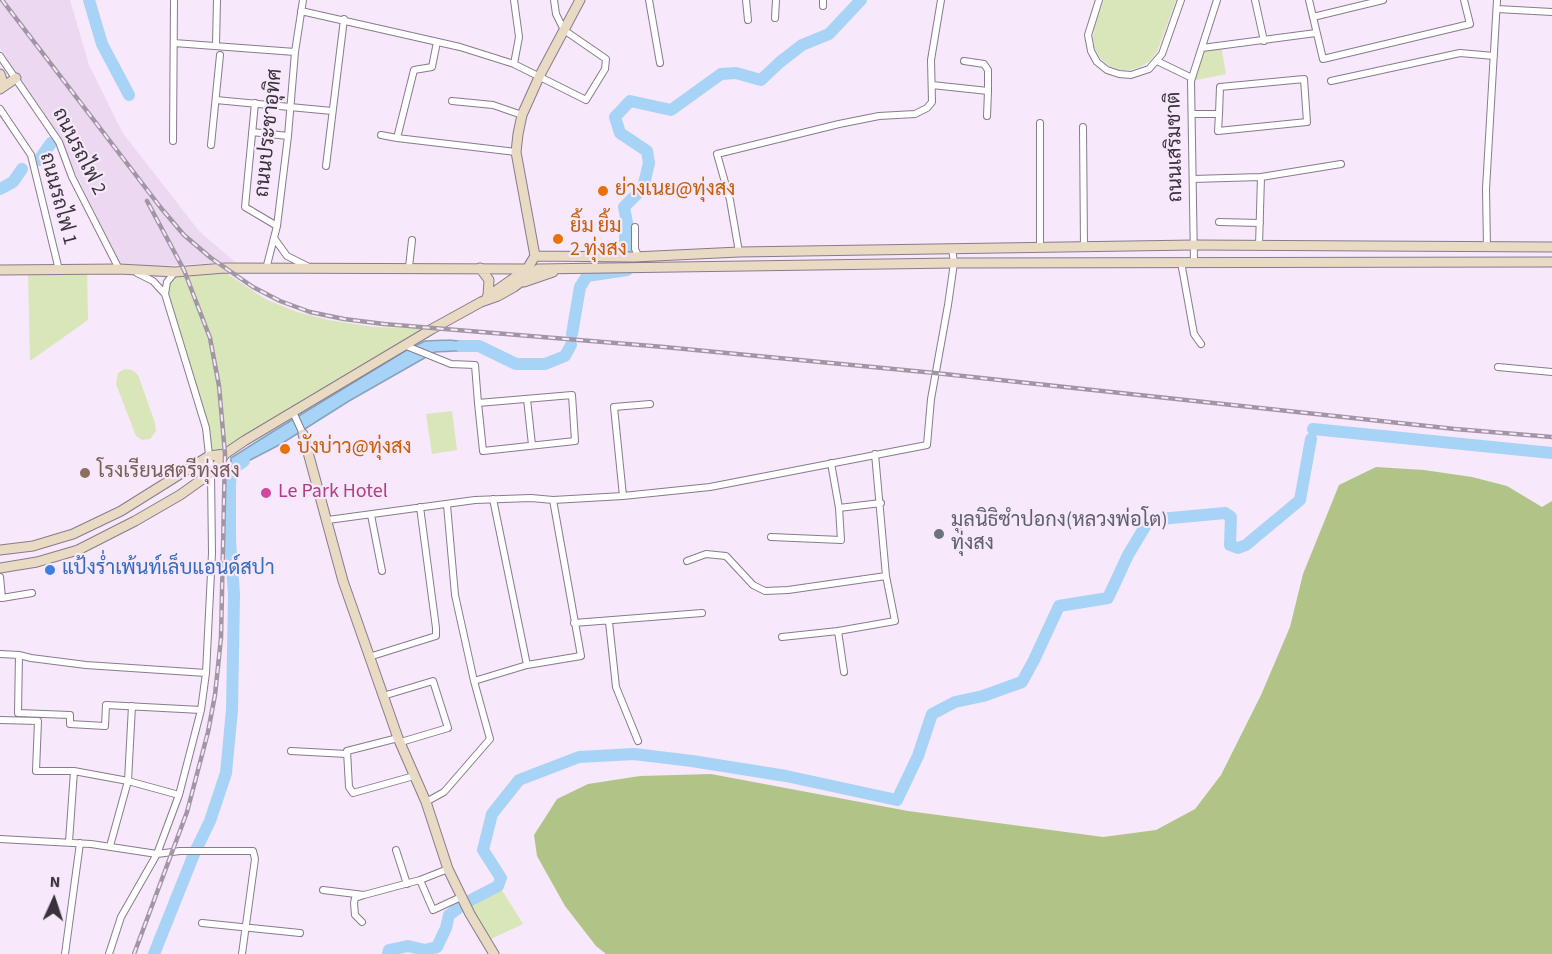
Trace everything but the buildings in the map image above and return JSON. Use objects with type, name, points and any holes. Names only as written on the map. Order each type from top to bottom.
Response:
[{"type":"main road","points":[[0,550],[33,546],[73,534],[121,511],[209,456],[225,454],[294,414],[484,299],[526,269],[535,256],[516,152],[522,115],[540,75],[580,0]]},
{"type":"main road","points":[[0,74],[2,80],[0,88]]},
{"type":"main road","points":[[0,88],[16,78]]},
{"type":"main road","points":[[535,256],[636,257],[739,252],[1194,245],[1552,248]]},
{"type":"main road","points":[[484,299],[498,296],[538,269],[954,263],[1552,261]]},
{"type":"main road","points":[[0,270],[118,269],[175,272],[207,269],[409,267],[526,269]]},
{"type":"main road","points":[[480,268],[489,280],[484,299]]},
{"type":"main road","points":[[521,282],[561,269]]},
{"type":"main road","points":[[303,434],[343,581],[399,740],[426,802],[448,869],[470,914],[494,954]]},
{"type":"main road","points":[[0,568],[36,562],[78,550],[153,511],[211,473],[225,454]]},
{"type":"street","points":[[173,141],[174,0]]},
{"type":"street","points":[[216,45],[217,0]]},
{"type":"street","name":"ถนนประชาอุทิศ","points":[[266,269],[277,226],[295,52],[303,0]]},
{"type":"street","points":[[514,0],[519,37],[514,64]]},
{"type":"street","points":[[301,11],[437,42],[514,64],[586,100],[605,69],[606,59],[564,30],[556,14],[554,0]]},
{"type":"street","points":[[649,0],[660,63]]},
{"type":"street","points":[[746,0],[748,20]]},
{"type":"street","points":[[775,18],[776,0]]},
{"type":"street","points":[[739,252],[730,200],[717,154],[858,120],[915,114],[927,108],[932,102],[933,44],[941,0]]},
{"type":"street","points":[[1099,0],[1088,38],[1091,51],[1097,62],[1113,72],[1131,75],[1144,72],[1162,54],[1181,0]]},
{"type":"street","name":"ถนนเสริมชาติ","points":[[1194,262],[1192,78],[1217,0]]},
{"type":"street","points":[[1255,0],[1264,41]]},
{"type":"street","points":[[1309,0],[1323,59],[1470,24],[1464,0]]},
{"type":"street","points":[[1313,17],[1383,0]]},
{"type":"street","points":[[1487,248],[1486,189],[1497,0]]},
{"type":"street","points":[[1497,9],[1552,12]]},
{"type":"street","points":[[326,166],[344,19]]},
{"type":"street","points":[[1202,48],[1316,33]]},
{"type":"street","points":[[397,138],[414,70],[432,67],[437,42]]},
{"type":"street","points":[[174,43],[295,52]]},
{"type":"street","points":[[1331,81],[1460,53],[1494,56]]},
{"type":"street","points":[[211,145],[220,54]]},
{"type":"street","name":"ถนนรถไฟ 2","points":[[0,56],[59,142],[72,177],[118,269]]},
{"type":"street","points":[[964,61],[984,64],[988,70],[987,116]]},
{"type":"street","points":[[1157,61],[1192,78]]},
{"type":"street","points":[[1304,79],[1307,122],[1218,131],[1218,114],[1220,87],[1304,79]]},
{"type":"street","points":[[932,85],[988,91]]},
{"type":"street","points":[[216,100],[332,111]]},
{"type":"street","points":[[452,101],[493,105],[522,115]]},
{"type":"street","points":[[255,103],[244,207],[277,226]]},
{"type":"street","name":"ถนนรถไฟ 1","points":[[0,109],[31,155],[59,270]]},
{"type":"street","points":[[1192,114],[1218,114]]},
{"type":"street","points":[[1040,123],[1040,248]]},
{"type":"street","points":[[1083,127],[1084,248]]},
{"type":"street","points":[[252,132],[288,136]]},
{"type":"street","points":[[381,135],[516,152]]},
{"type":"street","points":[[1193,178],[1261,177],[1341,164]]},
{"type":"street","points":[[1259,246],[1261,177]]},
{"type":"street","points":[[1219,222],[1260,223]]},
{"type":"street","points":[[635,227],[636,257]]},
{"type":"street","points":[[274,238],[287,256],[312,269]]},
{"type":"street","points":[[409,267],[411,240]]},
{"type":"street","points":[[328,520],[493,499],[553,500],[710,488],[927,445],[930,399],[954,263],[952,248]]},
{"type":"street","points":[[1181,262],[1194,334],[1201,344]]},
{"type":"street","points":[[109,954],[122,916],[158,854],[179,795],[201,710],[206,674],[212,553],[211,473],[206,428],[165,294],[153,281],[143,275],[118,269]]},
{"type":"street","points":[[526,269],[538,269]]},
{"type":"street","points":[[165,294],[167,282],[175,272]]},
{"type":"street","points":[[406,346],[451,364],[475,365],[478,403],[483,451],[575,441],[572,395],[478,403]]},
{"type":"street","points":[[1497,367],[1552,372]]},
{"type":"street","points":[[527,399],[532,445]]},
{"type":"street","points":[[624,496],[614,407],[650,404]]},
{"type":"street","points":[[294,414],[303,434]]},
{"type":"street","points":[[195,465],[204,449],[206,428]]},
{"type":"street","points":[[783,637],[838,631],[895,621],[886,576],[875,454]]},
{"type":"street","points":[[771,537],[842,540],[831,463]]},
{"type":"street","points":[[493,499],[527,665]]},
{"type":"street","points":[[474,681],[527,665],[581,656],[553,500]]},
{"type":"street","points":[[839,508],[881,503]]},
{"type":"street","points":[[426,802],[444,792],[490,739],[474,681],[455,595],[447,505]]},
{"type":"street","points":[[369,657],[436,636],[420,507]]},
{"type":"street","points":[[371,515],[382,571]]},
{"type":"street","points":[[687,561],[706,554],[726,556],[753,585],[765,591],[788,590],[886,576]]},
{"type":"street","points":[[0,577],[2,598],[32,593]]},
{"type":"street","points":[[574,623],[702,613]]},
{"type":"street","points":[[609,622],[616,687],[638,741]]},
{"type":"street","points":[[838,631],[844,672]]},
{"type":"street","points":[[0,654],[86,665],[206,674]]},
{"type":"street","points":[[19,655],[18,713],[70,715],[70,724],[105,726],[106,705],[201,710]]},
{"type":"street","points":[[383,696],[433,681],[448,728],[347,751],[349,787],[352,793],[414,776]]},
{"type":"street","points":[[110,846],[128,781],[132,706]]},
{"type":"street","points":[[0,720],[38,720],[36,771],[74,771],[128,781],[179,795]]},
{"type":"street","points":[[291,752],[347,754]]},
{"type":"street","points":[[69,842],[74,771]]},
{"type":"street","points":[[0,839],[80,843],[158,854],[180,851],[254,851],[255,859],[242,954]]},
{"type":"street","points":[[65,954],[80,843]]},
{"type":"street","points":[[396,850],[407,884]]},
{"type":"street","points":[[362,922],[355,915],[355,898],[420,880],[448,869]]},
{"type":"street","points":[[420,880],[433,910],[462,898]]},
{"type":"street","points":[[323,890],[364,895]]},
{"type":"street","points":[[202,923],[300,933]]},
{"type":"shaded area","points":[[0,0],[70,0],[89,65],[122,132],[199,231],[235,262],[161,266],[121,265],[75,172],[0,48]]},
{"type":"green space","points":[[1104,0],[1176,0],[1157,52],[1150,61],[1130,70],[1119,70],[1109,66],[1101,59],[1095,49],[1093,39],[1094,28]]},
{"type":"green space","points":[[1221,45],[1226,74],[1191,81],[1202,48]]},
{"type":"green space","points":[[87,269],[88,320],[30,361],[28,270]]},
{"type":"green space","points":[[220,269],[265,299],[297,312],[328,320],[374,327],[432,329],[244,441],[209,456],[206,428],[165,287],[175,272]]},
{"type":"green space","points":[[125,369],[132,370],[138,375],[155,423],[156,431],[150,439],[142,440],[136,436],[116,384],[118,373]]},
{"type":"green space","points":[[452,411],[457,450],[432,454],[426,414]]},
{"type":"green space","points":[[1376,467],[1424,470],[1472,477],[1507,486],[1542,507],[1552,501],[1552,954],[606,954],[596,946],[565,906],[537,856],[534,835],[557,799],[588,784],[640,776],[711,774],[908,811],[1103,837],[1156,830],[1195,809],[1221,775],[1261,695],[1290,627],[1303,574],[1339,485]]},
{"type":"green space","points":[[500,887],[523,924],[489,940],[467,902]]},
{"type":"water","points":[[449,340],[477,343],[476,350],[435,352],[349,401],[281,444],[231,470],[231,458],[405,351],[425,341]]},
{"type":"waterway","points":[[89,0],[102,44],[129,95]]},
{"type":"waterway","points":[[572,334],[580,287],[587,276],[627,270],[625,236],[628,228],[624,207],[643,188],[649,163],[647,151],[620,133],[615,117],[630,101],[671,110],[721,74],[736,73],[761,80],[802,45],[829,34],[861,0]]},
{"type":"waterway","points":[[39,160],[51,143]]},
{"type":"waterway","points":[[0,189],[13,182],[22,169]]},
{"type":"waterway","points":[[461,346],[479,346],[516,364],[545,364],[565,356],[571,345]]},
{"type":"waterway","points":[[1313,429],[1552,453]]},
{"type":"waterway","points":[[388,954],[389,950],[408,946],[425,950],[437,947],[449,915],[467,902],[498,886],[501,878],[483,850],[492,814],[519,780],[579,757],[634,754],[692,761],[786,776],[897,800],[918,756],[932,714],[955,702],[983,696],[1022,682],[1059,606],[1108,598],[1128,555],[1149,520],[1225,513],[1231,517],[1230,545],[1238,548],[1246,545],[1300,500],[1311,439]]},
{"type":"waterway","points":[[154,954],[194,854],[210,821],[226,773],[232,710],[234,594],[230,541],[230,486],[231,470],[244,461]]},
{"type":"railway","points":[[2,0],[184,235],[211,258],[253,287],[280,301],[310,312],[384,324],[664,347],[935,373],[1455,429],[1552,437]]},
{"type":"railway","points":[[134,954],[187,812],[208,732],[215,695],[221,638],[225,454],[219,386],[210,338],[184,270],[147,201]]},
{"type":"place","name":"ย่างเนย@ทุ่งสง","points":[[603,191]]},
{"type":"place","name":"ยิ้ม ยิ้ม 2 ทุ่งสง","points":[[558,239]]},
{"type":"place","name":"บังบ่าว@ทุ่งสง","points":[[285,449]]},
{"type":"place","name":"โรงเรียนสตรีทุ่งสง","points":[[85,473]]},
{"type":"place","name":"Le Park Hotel","points":[[266,493]]},
{"type":"place","name":"มูลนิธิซำปอกง(หลวงพ่อโต) ทุ่งสง","points":[[939,534]]},
{"type":"place","name":"แป้งร่ำเพ้นท์เล็บแอนด์สปา","points":[[50,570]]}]
